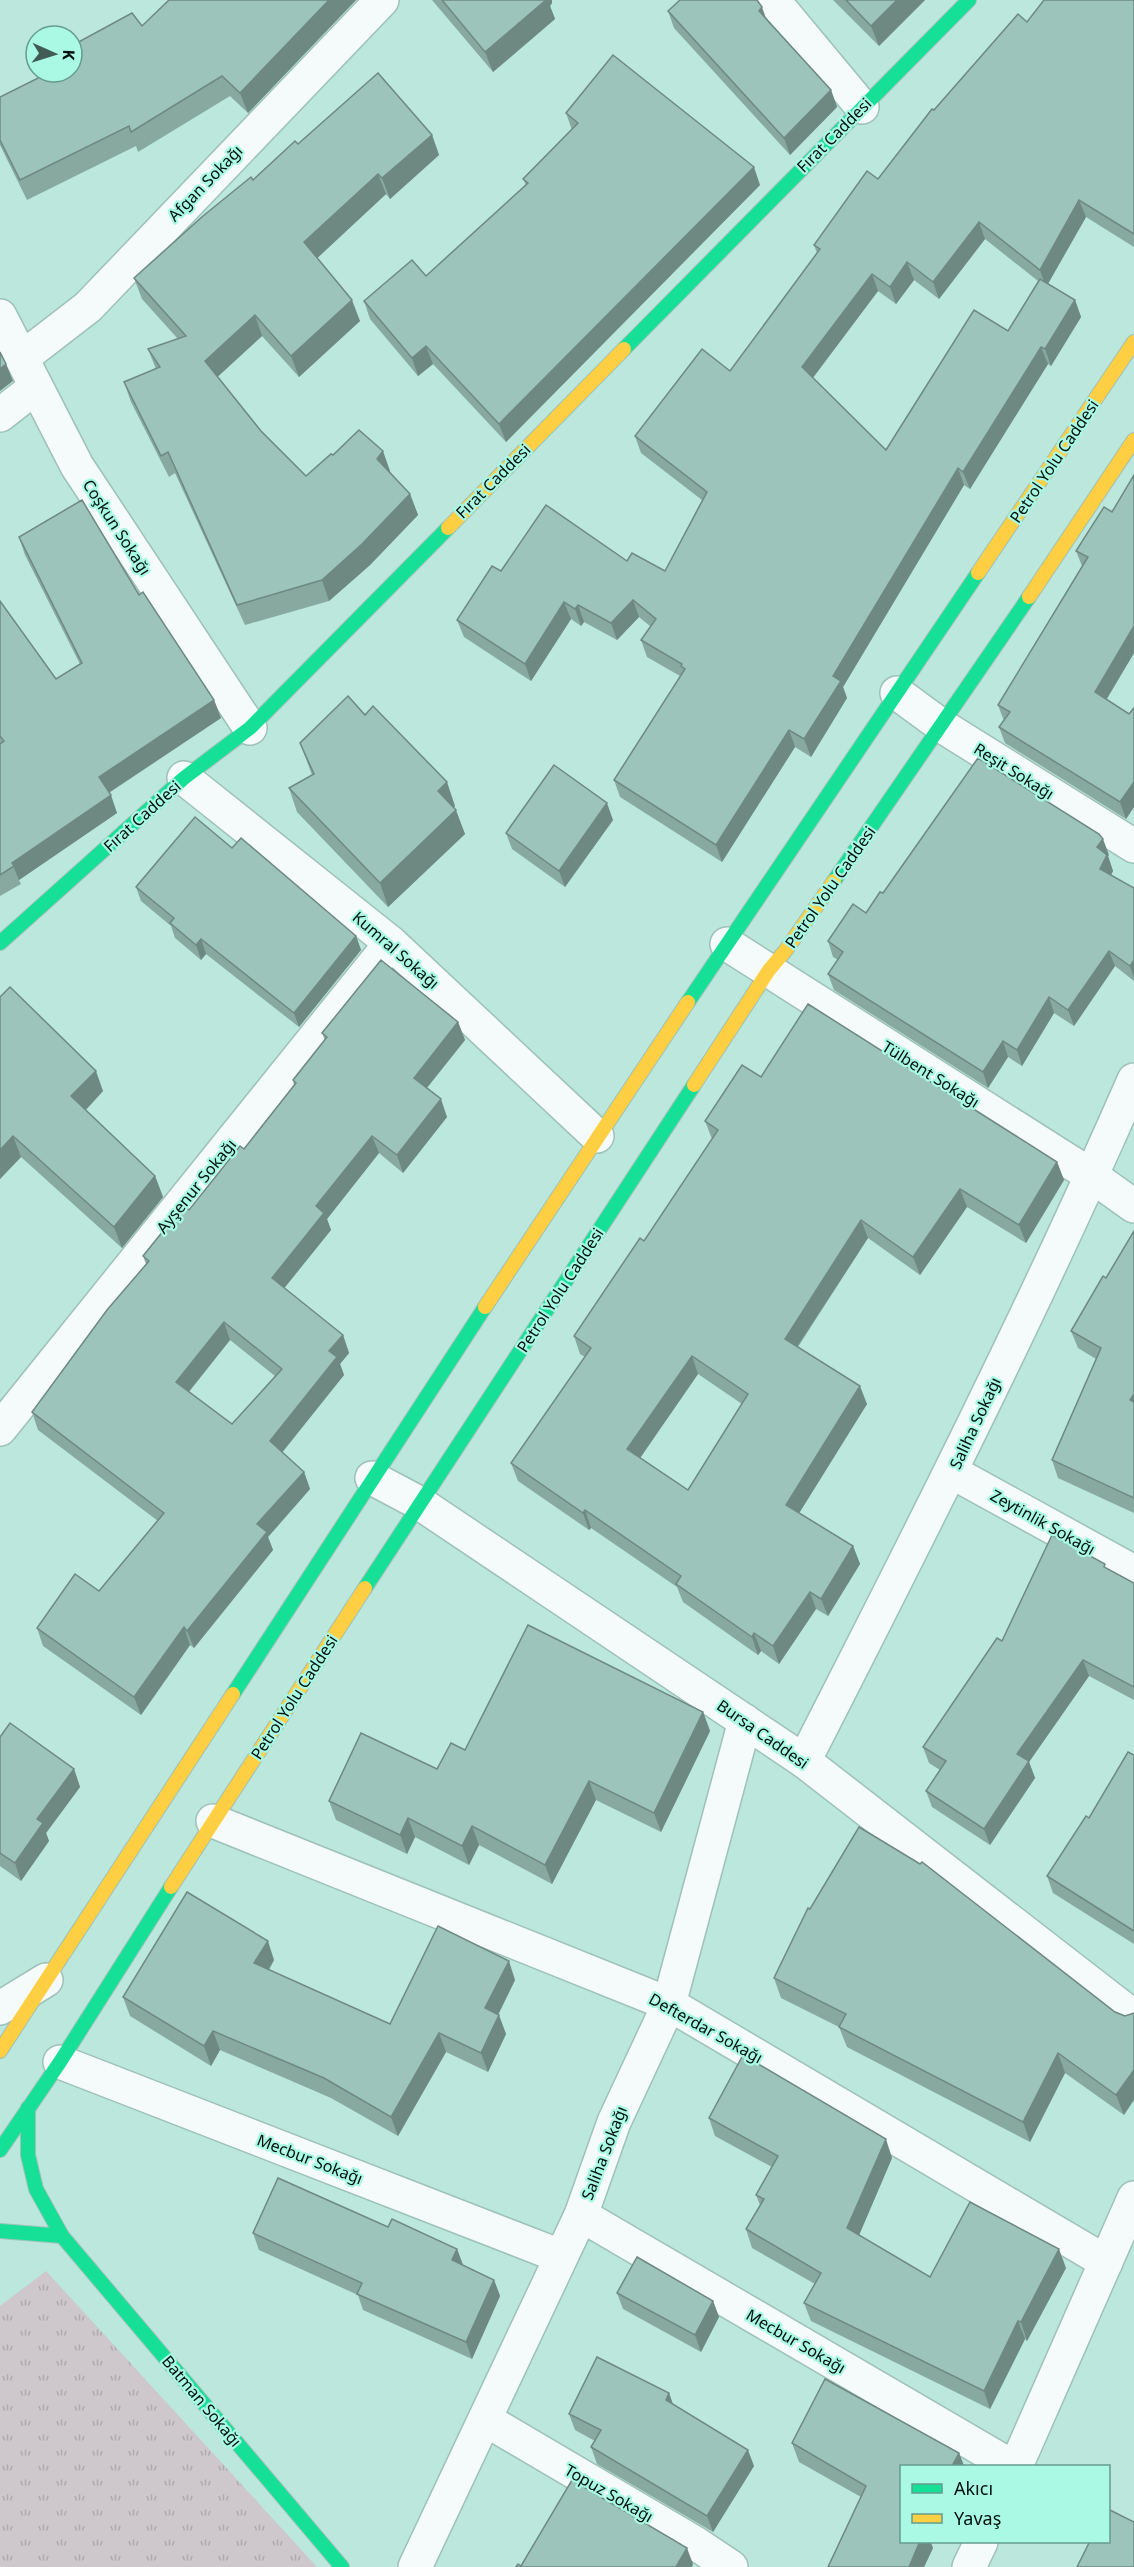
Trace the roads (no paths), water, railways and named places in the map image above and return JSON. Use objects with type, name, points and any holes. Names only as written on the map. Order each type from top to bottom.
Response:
[{"type":"main road","name":"Fırat Caddesi","points":[[0,943],[184,778],[249,728],[969,0]]},
{"type":"main road","name":"Petrol Yolu Caddesi","points":[[0,2051],[597,1136],[1134,342]]},
{"type":"main road","name":"Petrol Yolu Caddesi","points":[[0,2150],[60,2062],[213,1821],[769,970],[786,950],[942,726],[1134,442]]},
{"type":"main road","name":"Batman Sokağı","points":[[28,2108],[28,2155],[36,2189],[62,2236],[342,2567]]},
{"type":"main road","points":[[0,2231],[62,2236]]},
{"type":"street","name":"Afgan Sokağı","points":[[22,358],[88,307],[382,0]]},
{"type":"street","points":[[773,0],[862,107]]},
{"type":"street","name":"Coşkun Sokağı","points":[[0,316],[77,466],[249,728]]},
{"type":"street","points":[[0,415],[36,387]]},
{"type":"street","name":"Reşit Sokağı","points":[[897,693],[942,726],[1134,846]]},
{"type":"street","name":"Kumral Sokağı","points":[[184,778],[392,943],[597,1136]]},
{"type":"street","name":"Ayşenur Sokağı","points":[[0,1429],[392,943]]},
{"type":"street","name":"Tülbent Sokağı","points":[[728,944],[1092,1176],[1134,1206]]},
{"type":"street","name":"Saliha Sokağı","points":[[804,1761],[952,1472],[1092,1176],[1134,1080]]},
{"type":"street","name":"Zeytinlik Sokağı","points":[[952,1472],[1134,1572]]},
{"type":"street","name":"Bursa Caddesi","points":[[372,1478],[420,1504],[804,1761],[1134,2017]]},
{"type":"street","name":"Saliha Sokağı","points":[[415,2567],[581,2215],[614,2122],[669,2004],[745,1721]]},
{"type":"street","name":"Defterdar Sokağı","points":[[213,1821],[669,2004],[1106,2262]]},
{"type":"street","points":[[0,2008],[46,1980]]},
{"type":"street","name":"Mecbur Sokağı","points":[[60,2062],[560,2256]]},
{"type":"street","points":[[1013,2465],[1134,2198]]},
{"type":"street","name":"Mecbur Sokağı","points":[[581,2215],[1011,2465]]},
{"type":"street","name":"Topuz Sokağı","points":[[486,2420],[695,2543],[731,2567]]},
{"type":"street","points":[[969,2567],[980,2543]]}]
